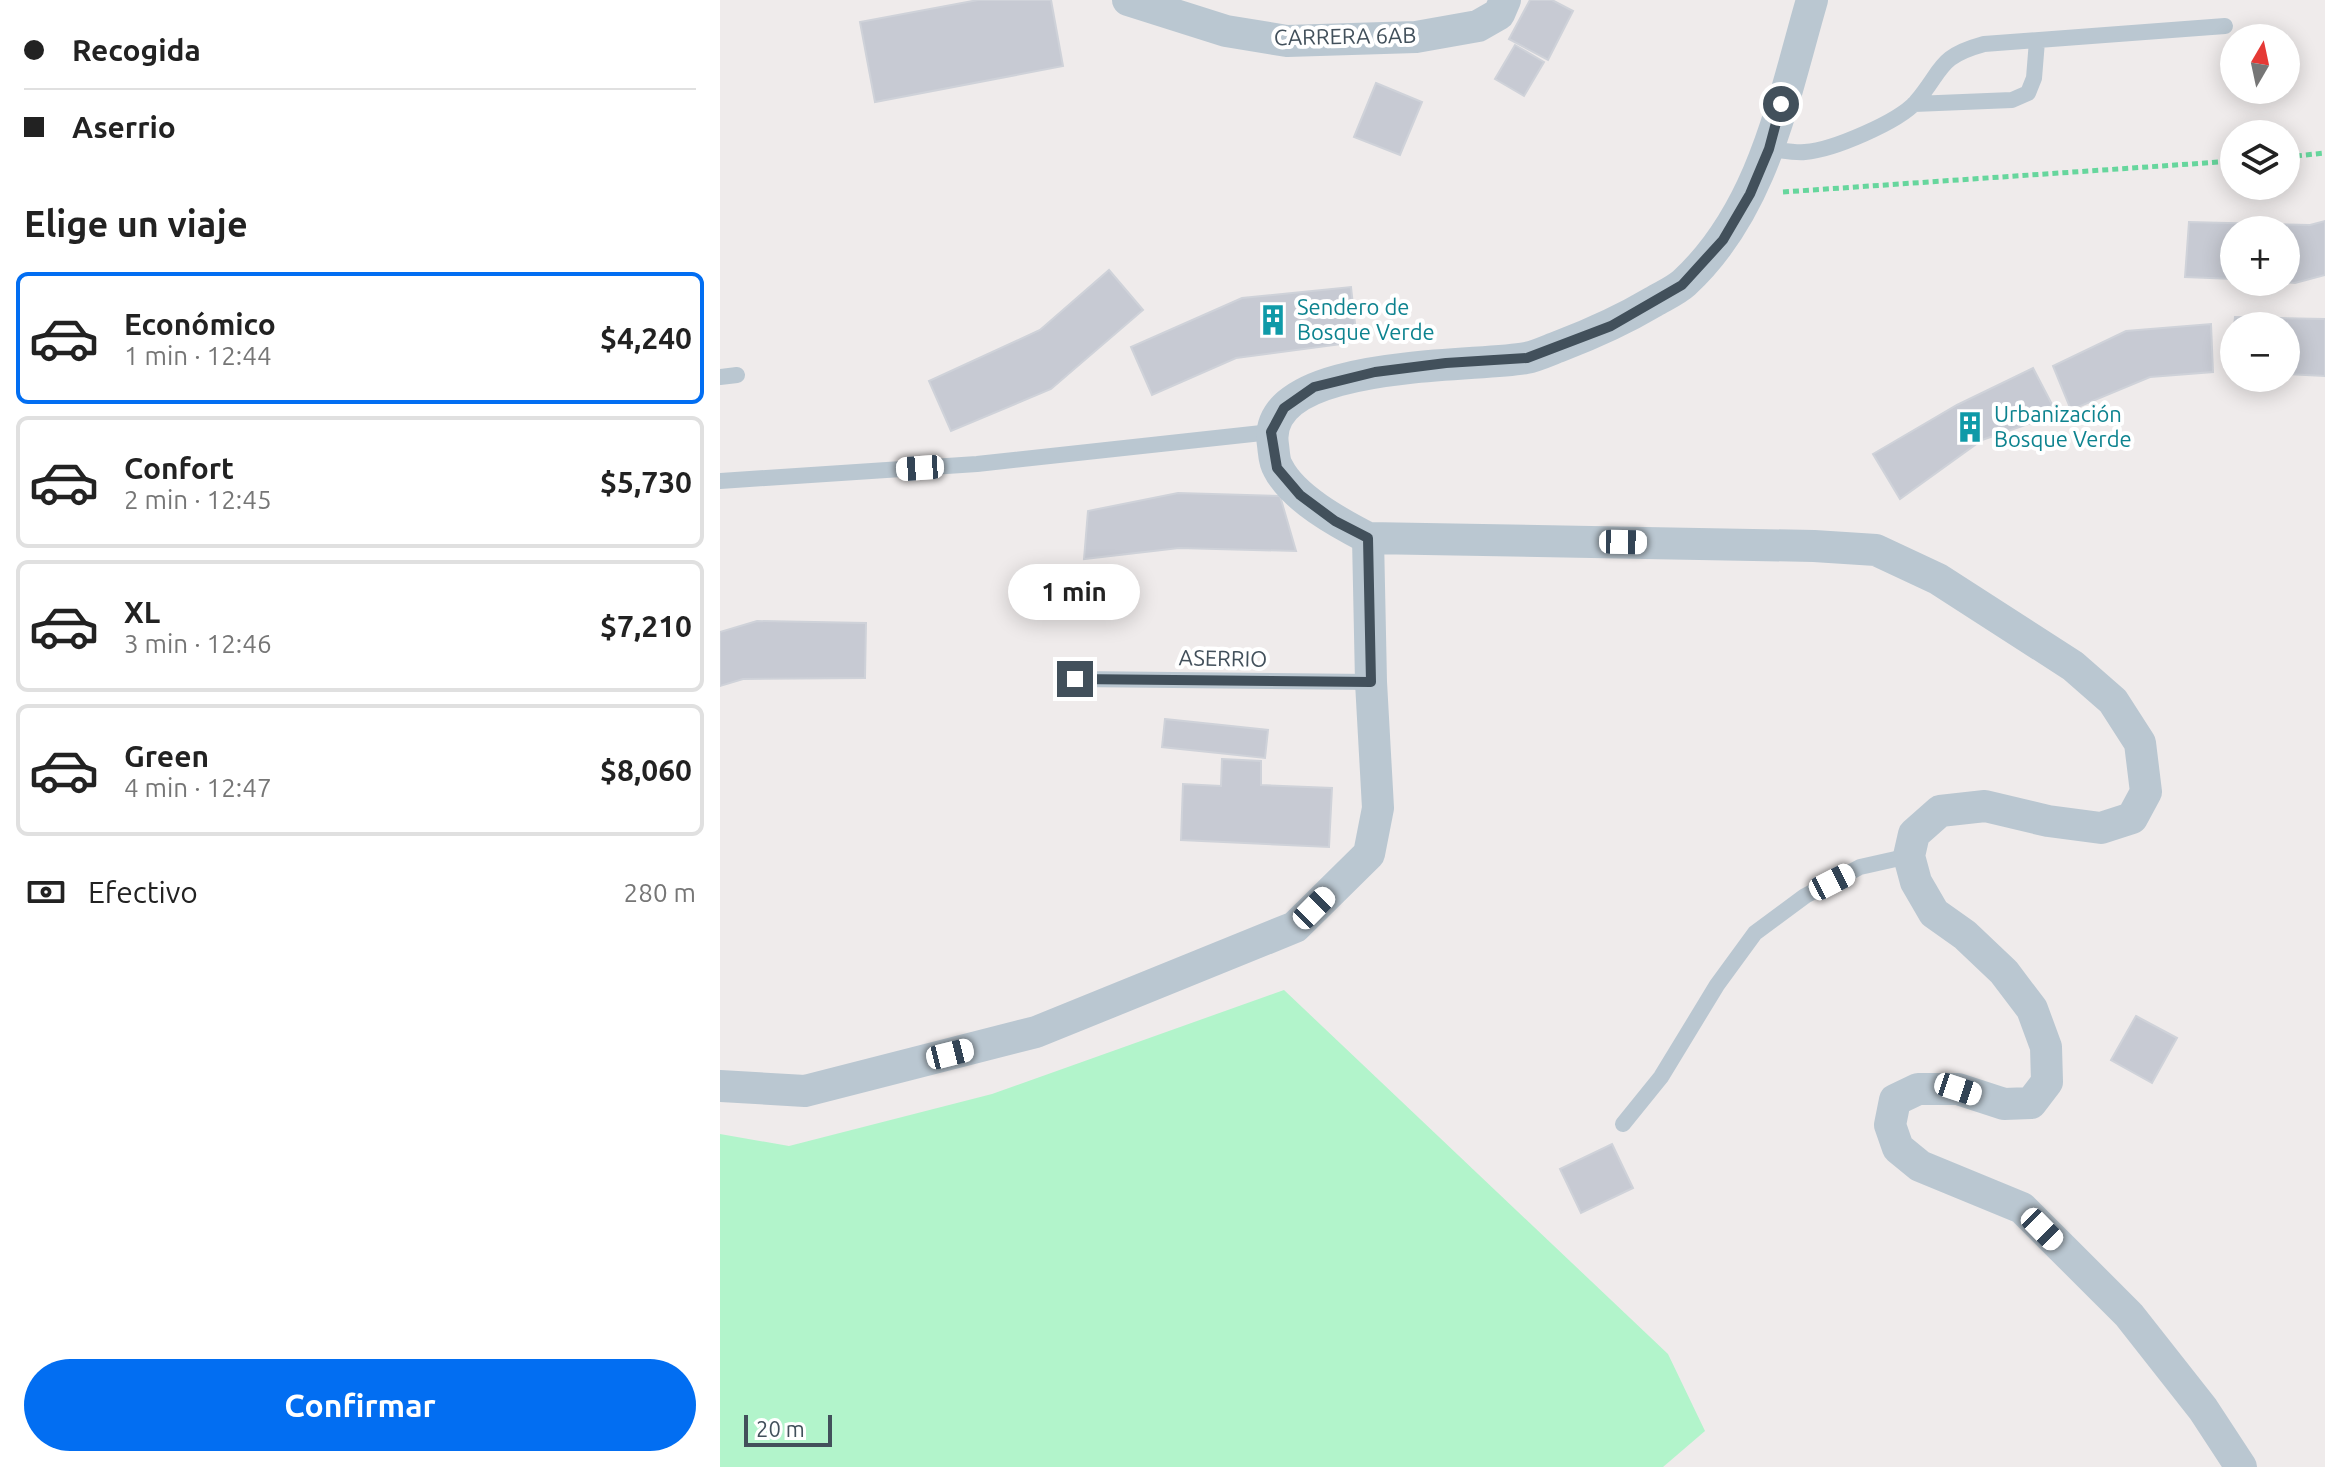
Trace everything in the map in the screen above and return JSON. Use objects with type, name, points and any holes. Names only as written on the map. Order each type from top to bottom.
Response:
[{"type":"street","name":"CARRERA 6AB","points":[[1128,0],[1226,31],[1287,41],[1416,37],[1478,26],[1499,14],[1505,0]]},
{"type":"street","points":[[1812,0],[1769,149],[1750,194],[1723,240],[1682,285],[1611,326],[1527,358],[1446,363],[1375,372],[1314,387],[1284,408],[1271,432],[1277,468],[1300,495],[1335,521],[1368,538],[1798,545],[1876,550],[1938,579],[2073,666],[2113,701],[2140,743],[2146,792],[2132,818],[2101,828],[2048,821],[1985,806],[1940,811],[1914,834],[1909,856],[1916,882],[1934,913],[1965,935],[2004,972],[2032,1009],[2046,1047],[2047,1082],[2031,1103],[2004,1104],[1958,1089],[1918,1089],[1895,1100],[1890,1125],[1898,1148],[1920,1166],[2022,1208],[2129,1315],[2203,1409],[2241,1467]]},
{"type":"street","points":[[720,1086],[805,1091],[1036,1032],[1295,927],[1369,854],[1378,808],[1368,538]]},
{"type":"lane","points":[[1769,149],[1805,152],[1844,144],[1914,104],[1939,68],[1957,52],[1984,44],[2220,26]]},
{"type":"lane","points":[[1914,104],[2012,100],[2028,93],[2034,78],[2037,41]]},
{"type":"lane","points":[[720,377],[737,375]]},
{"type":"lane","points":[[720,481],[977,464],[1271,432]]},
{"type":"lane","name":"ASERRIO","points":[[1075,679],[1371,682]]},
{"type":"lane","points":[[1623,1124],[1661,1077],[1717,985],[1755,933],[1805,896],[1860,867],[1909,856]]},
{"type":"path","points":[[2300,156],[2325,153]]},
{"type":"path","points":[[1750,194],[2220,162]]},
{"type":"green space","points":[[1284,990],[1668,1354],[1705,1431],[1663,1467],[720,1467],[720,1134],[789,1146],[992,1094]]},
{"type":"building","points":[[978,0],[1051,0],[1063,66],[875,102],[860,22]]},
{"type":"building","points":[[1530,0],[1552,0],[1573,11],[1548,60],[1509,39]]},
{"type":"building","points":[[1515,45],[1544,62],[1524,96],[1495,79]]},
{"type":"building","points":[[1376,83],[1422,102],[1400,155],[1354,137]]},
{"type":"building","points":[[2325,221],[2325,275],[2300,282],[2300,225]]},
{"type":"building","points":[[2189,222],[2220,223],[2220,278],[2185,277]]},
{"type":"building","points":[[1109,270],[1143,310],[1051,389],[951,431],[929,381],[1040,330]]},
{"type":"building","name":"Sendero de Bosque Verde","points":[[1351,287],[1357,342],[1236,358],[1152,395],[1131,347],[1242,298]]},
{"type":"building","points":[[2300,318],[2325,319],[2325,376],[2300,375]]},
{"type":"building","name":"Urbanización Bosque Verde","points":[[2211,324],[2213,372],[2150,377],[2071,410],[2053,366],[2126,331]]},
{"type":"building","name":"Urbanización Bosque Verde","points":[[2033,368],[2057,414],[1982,440],[1900,499],[1873,454],[1957,405]]},
{"type":"building","points":[[1178,493],[1280,496],[1296,551],[1179,548],[1084,559],[1088,511]]},
{"type":"building","points":[[757,621],[866,623],[865,678],[743,679],[720,686],[720,632]]},
{"type":"building","points":[[1165,719],[1268,730],[1265,758],[1162,747]]},
{"type":"building","points":[[1222,759],[1261,761],[1261,785],[1332,788],[1329,847],[1181,840],[1183,784],[1221,786]]},
{"type":"building","points":[[2136,1016],[2177,1038],[2152,1083],[2111,1060]]},
{"type":"building","points":[[1612,1144],[1633,1188],[1581,1213],[1560,1169]]},
{"type":"place","name":"Sendero de Bosque Verde","points":[[1273,320]]},
{"type":"place","name":"Urbanización Bosque Verde","points":[[1970,427]]},
{"type":"route","points":[[1075,679],[1371,682],[1368,538],[1335,521],[1300,495],[1277,468],[1271,432],[1284,408],[1314,387],[1375,372],[1446,363],[1527,358],[1611,326],[1682,285],[1723,240],[1750,194],[1769,149],[1781,104]]}]
